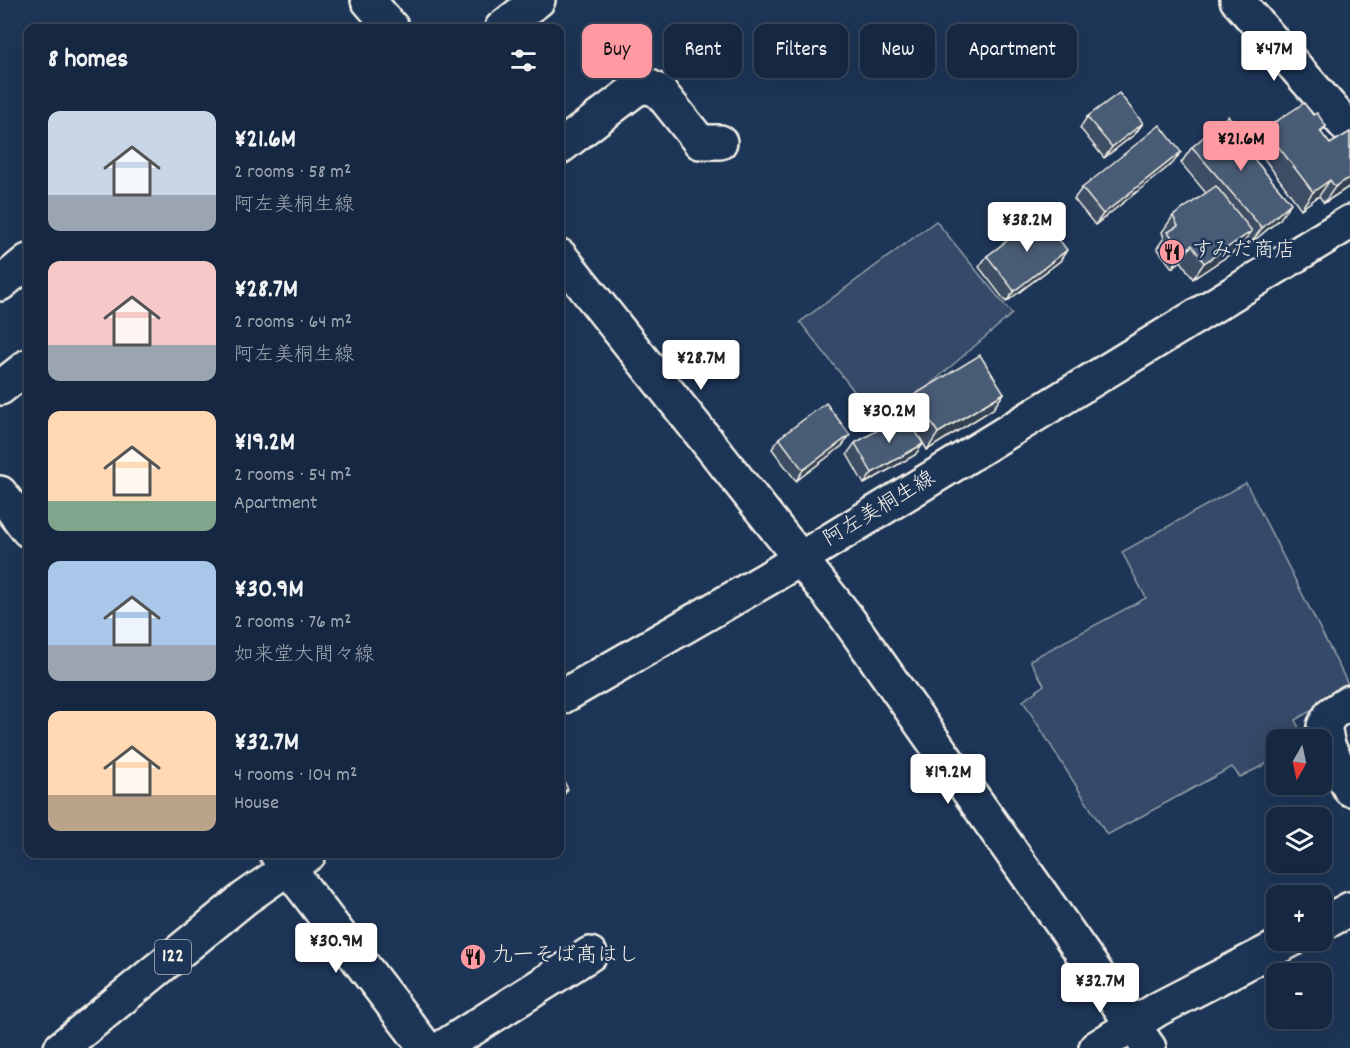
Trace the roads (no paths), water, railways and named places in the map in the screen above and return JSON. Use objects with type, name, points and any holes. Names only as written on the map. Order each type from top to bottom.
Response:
[{"type":"main road","points":[[368,0],[389,24]]},
{"type":"main road","points":[[507,24],[538,0]]},
{"type":"main road","points":[[1237,0],[1350,130]]},
{"type":"main road","points":[[564,144],[636,89],[648,86],[660,92],[700,142],[720,142]]},
{"type":"main road","name":"阿左美桐生線","points":[[564,697],[801,558],[1346,232]]},
{"type":"main road","points":[[564,261],[845,615],[1141,1036]]},
{"type":"main road","points":[[0,284],[24,264]]},
{"type":"main road","points":[[0,388],[24,369]]},
{"type":"main road","points":[[0,494],[24,525]]},
{"type":"main road","points":[[1350,702],[1331,714],[1324,726],[1328,746],[1350,789]]},
{"type":"main road","points":[[291,858],[426,1048]]},
{"type":"main road","name":"122","points":[[61,1048],[291,858]]},
{"type":"main road","points":[[1332,919],[1350,909]]},
{"type":"main road","points":[[1096,1048],[1141,1036],[1274,951]]},
{"type":"main road","points":[[442,1048],[590,954]]},
{"type":"place","name":"すみだ商店","points":[[1172,252]]},
{"type":"place","name":"九一そば髙はし","points":[[473,957]]}]
